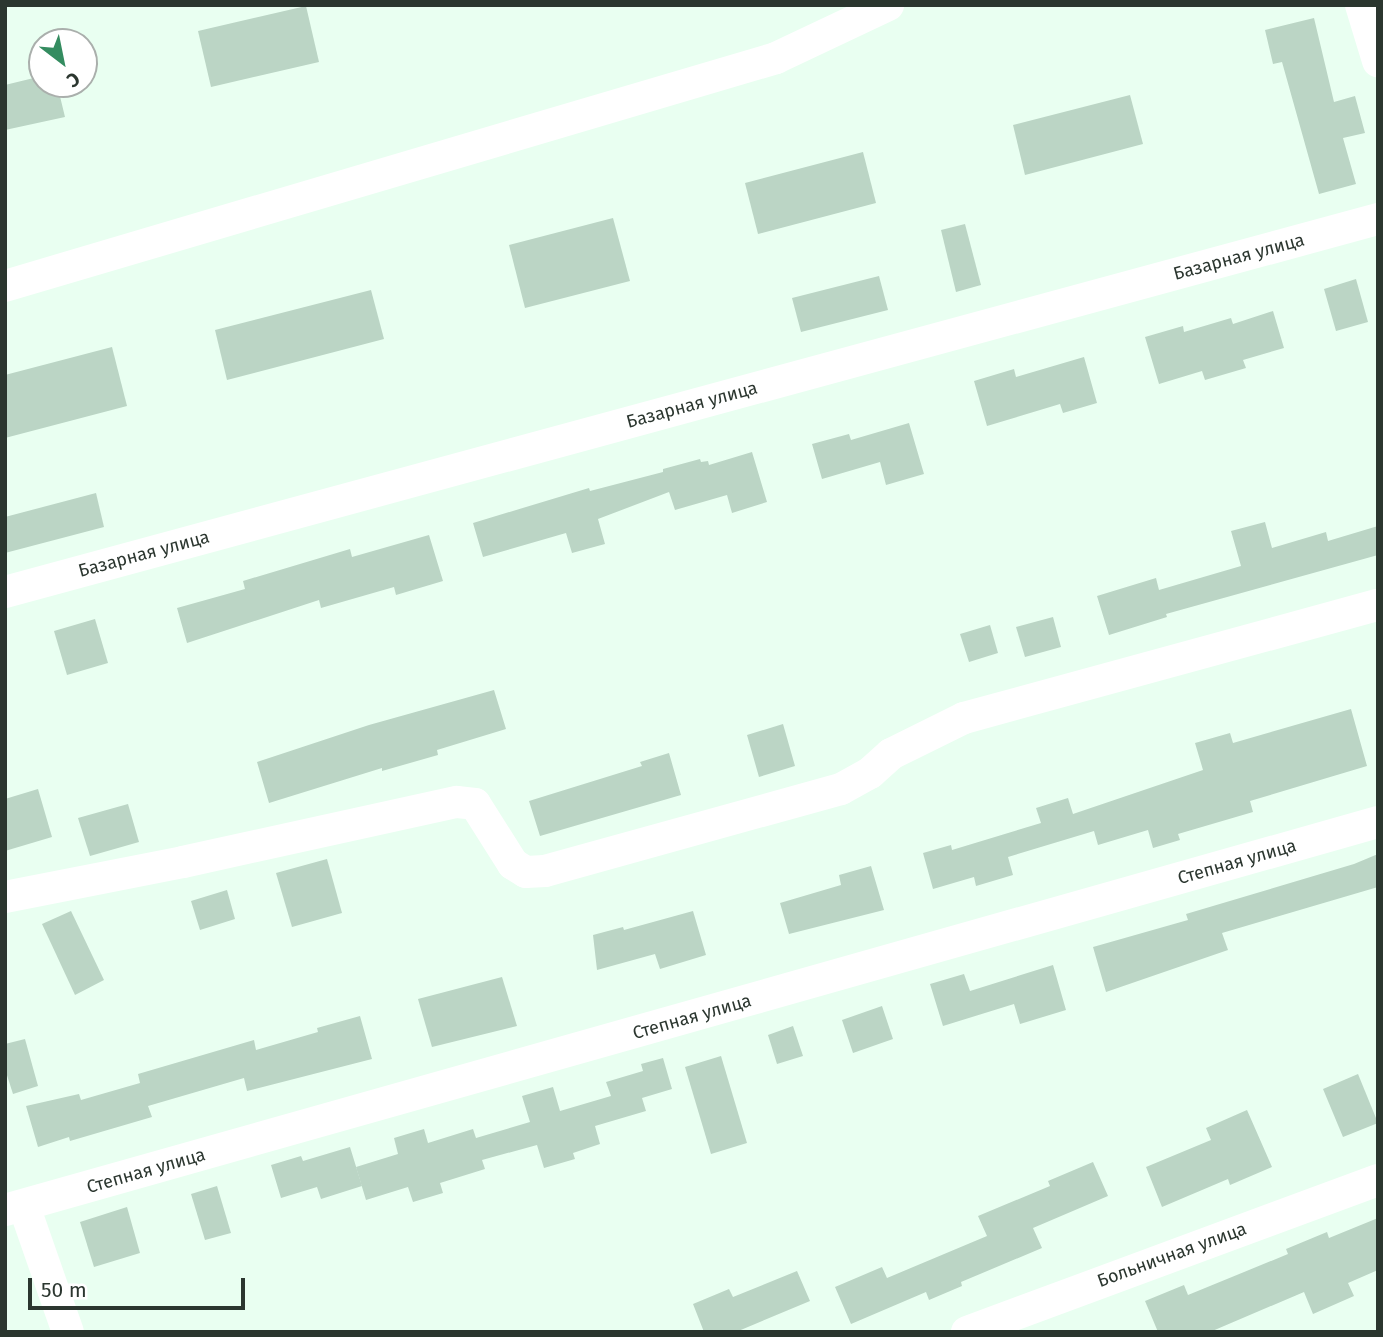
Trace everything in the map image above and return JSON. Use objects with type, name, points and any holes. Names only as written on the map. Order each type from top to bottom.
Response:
[{"type":"street","points":[[5,286],[776,58],[888,5]]},
{"type":"street","points":[[1361,5],[1378,61]]},
{"type":"street","name":"Базарная улица","points":[[5,592],[1378,219]]},
{"type":"street","points":[[5,897],[183,862],[457,802],[475,804],[513,864],[526,872],[545,871],[841,789],[870,773],[891,754],[964,718],[1378,605]]},
{"type":"street","name":"Степная улица","points":[[15,1208],[1378,822]]},
{"type":"street","name":"Больничная улица","points":[[967,1332],[1017,1322],[1378,1180]]},
{"type":"street","points":[[15,1208],[68,1332]]},
{"type":"building","points":[[306,6],[319,62],[211,87],[198,31]]},
{"type":"building","points":[[1314,18],[1334,102],[1355,96],[1365,133],[1343,138],[1356,184],[1319,194],[1282,62],[1273,64],[1265,30]]},
{"type":"building","points":[[28,79],[28,98],[60,98],[65,117],[5,130],[5,85]]},
{"type":"building","points":[[1130,95],[1143,144],[1025,175],[1013,125]]},
{"type":"building","points":[[863,152],[876,203],[758,234],[745,183]]},
{"type":"building","points":[[613,218],[630,281],[525,308],[509,245]]},
{"type":"building","points":[[965,224],[981,285],[956,292],[941,230]]},
{"type":"building","points":[[879,276],[888,310],[801,332],[792,298]]},
{"type":"building","points":[[1356,279],[1368,322],[1336,331],[1324,289]]},
{"type":"building","points":[[371,290],[384,339],[227,380],[215,330]]},
{"type":"building","points":[[1273,311],[1284,348],[1243,360],[1246,368],[1205,380],[1202,371],[1159,384],[1145,337],[1183,326],[1184,332],[1231,318],[1233,324]]},
{"type":"building","points":[[112,347],[127,406],[5,438],[5,375]]},
{"type":"building","points":[[1084,357],[1097,403],[1063,413],[1060,404],[987,426],[974,381],[1014,369],[1016,377]]},
{"type":"building","points":[[909,423],[924,474],[886,485],[880,462],[822,479],[812,444],[849,434],[851,440]]},
{"type":"building","points":[[752,452],[767,502],[732,513],[727,495],[675,510],[669,492],[598,519],[605,544],[572,553],[566,533],[483,557],[473,523],[589,488],[590,491],[663,472],[663,469],[700,459],[701,462],[708,461],[709,465]]},
{"type":"building","points":[[96,493],[104,527],[5,553],[5,517]]},
{"type":"building","points":[[1265,522],[1272,548],[1326,532],[1328,541],[1378,526],[1378,555],[1166,614],[1167,617],[1109,635],[1097,596],[1156,578],[1159,590],[1241,566],[1231,531]]},
{"type":"building","points":[[429,535],[443,581],[396,595],[394,587],[321,608],[319,600],[187,643],[177,608],[245,589],[243,581],[350,549],[352,557]]},
{"type":"building","points":[[1053,617],[1061,647],[1025,657],[1016,627]]},
{"type":"building","points":[[95,619],[108,663],[67,675],[54,631]]},
{"type":"building","points":[[990,625],[998,653],[969,662],[960,634]]},
{"type":"building","points":[[494,690],[506,729],[437,750],[438,755],[382,771],[382,768],[269,803],[257,762],[369,725]]},
{"type":"building","points":[[1351,709],[1367,766],[1250,801],[1253,812],[1178,834],[1180,840],[1153,848],[1148,830],[1098,845],[1094,831],[1008,857],[1013,875],[976,886],[974,877],[933,889],[923,853],[951,845],[952,850],[1041,823],[1036,808],[1068,798],[1073,814],[1203,770],[1195,743],[1230,733],[1233,743]]},
{"type":"building","points":[[783,724],[795,766],[759,777],[747,735]]},
{"type":"building","points":[[669,753],[681,795],[540,836],[529,801],[642,766],[640,762]]},
{"type":"building","points":[[38,789],[52,837],[5,851],[5,799]]},
{"type":"building","points":[[128,804],[139,842],[90,856],[78,818]]},
{"type":"building","points":[[1378,854],[1378,887],[1222,933],[1228,950],[1106,992],[1093,947],[1188,920],[1186,914],[1354,864]]},
{"type":"building","points":[[327,859],[342,913],[292,927],[276,873]]},
{"type":"building","points":[[871,866],[884,910],[789,934],[780,903],[841,885],[839,875]]},
{"type":"building","points":[[227,890],[235,919],[200,930],[191,901]]},
{"type":"building","points":[[71,911],[104,980],[75,995],[42,924]]},
{"type":"building","points":[[693,911],[706,955],[660,969],[655,954],[597,970],[593,935],[623,927],[624,930]]},
{"type":"building","points":[[1053,965],[1066,1010],[1020,1024],[1014,1004],[943,1026],[930,984],[964,974],[970,991]]},
{"type":"building","points":[[502,977],[517,1026],[432,1047],[418,999]]},
{"type":"building","points":[[882,1006],[893,1039],[853,1053],[842,1020]]},
{"type":"building","points":[[360,1016],[372,1059],[247,1091],[244,1078],[148,1106],[152,1117],[70,1141],[69,1137],[38,1147],[26,1106],[79,1094],[81,1100],[140,1083],[138,1074],[254,1040],[256,1050],[318,1032],[317,1028]]},
{"type":"building","points":[[793,1026],[803,1056],[777,1064],[768,1035]]},
{"type":"building","points":[[25,1039],[38,1086],[13,1094],[5,1069],[5,1044]]},
{"type":"building","points":[[721,1056],[747,1143],[711,1154],[685,1067]]},
{"type":"building","points":[[663,1058],[672,1089],[642,1098],[646,1111],[595,1126],[600,1144],[573,1153],[575,1159],[544,1168],[537,1145],[482,1160],[485,1169],[440,1183],[443,1193],[413,1202],[408,1187],[366,1200],[356,1167],[398,1154],[394,1138],[424,1129],[428,1143],[473,1129],[476,1138],[530,1122],[522,1096],[553,1087],[560,1111],[611,1096],[606,1082],[643,1071],[641,1064]]},
{"type":"building","points":[[1358,1074],[1378,1123],[1343,1137],[1323,1089]]},
{"type":"building","points":[[1247,1110],[1272,1167],[1230,1185],[1228,1179],[1162,1207],[1146,1167],[1211,1140],[1206,1128]]},
{"type":"building","points":[[350,1147],[362,1186],[321,1199],[317,1187],[281,1198],[271,1165],[301,1156],[303,1161]]},
{"type":"building","points":[[1093,1162],[1108,1196],[1033,1228],[1042,1248],[961,1282],[962,1286],[929,1300],[926,1292],[851,1324],[835,1287],[882,1267],[887,1278],[987,1236],[978,1216],[1050,1186],[1048,1181]]},
{"type":"building","points":[[217,1186],[231,1233],[205,1240],[191,1194]]},
{"type":"building","points":[[127,1207],[140,1253],[94,1267],[80,1222]]},
{"type":"building","points":[[1378,1218],[1378,1270],[1348,1283],[1354,1296],[1313,1314],[1304,1292],[1210,1332],[1158,1332],[1145,1301],[1184,1285],[1188,1295],[1288,1254],[1286,1249],[1327,1232],[1329,1238]]},
{"type":"building","points":[[797,1271],[810,1301],[736,1332],[704,1332],[693,1304],[729,1289],[733,1297]]}]
